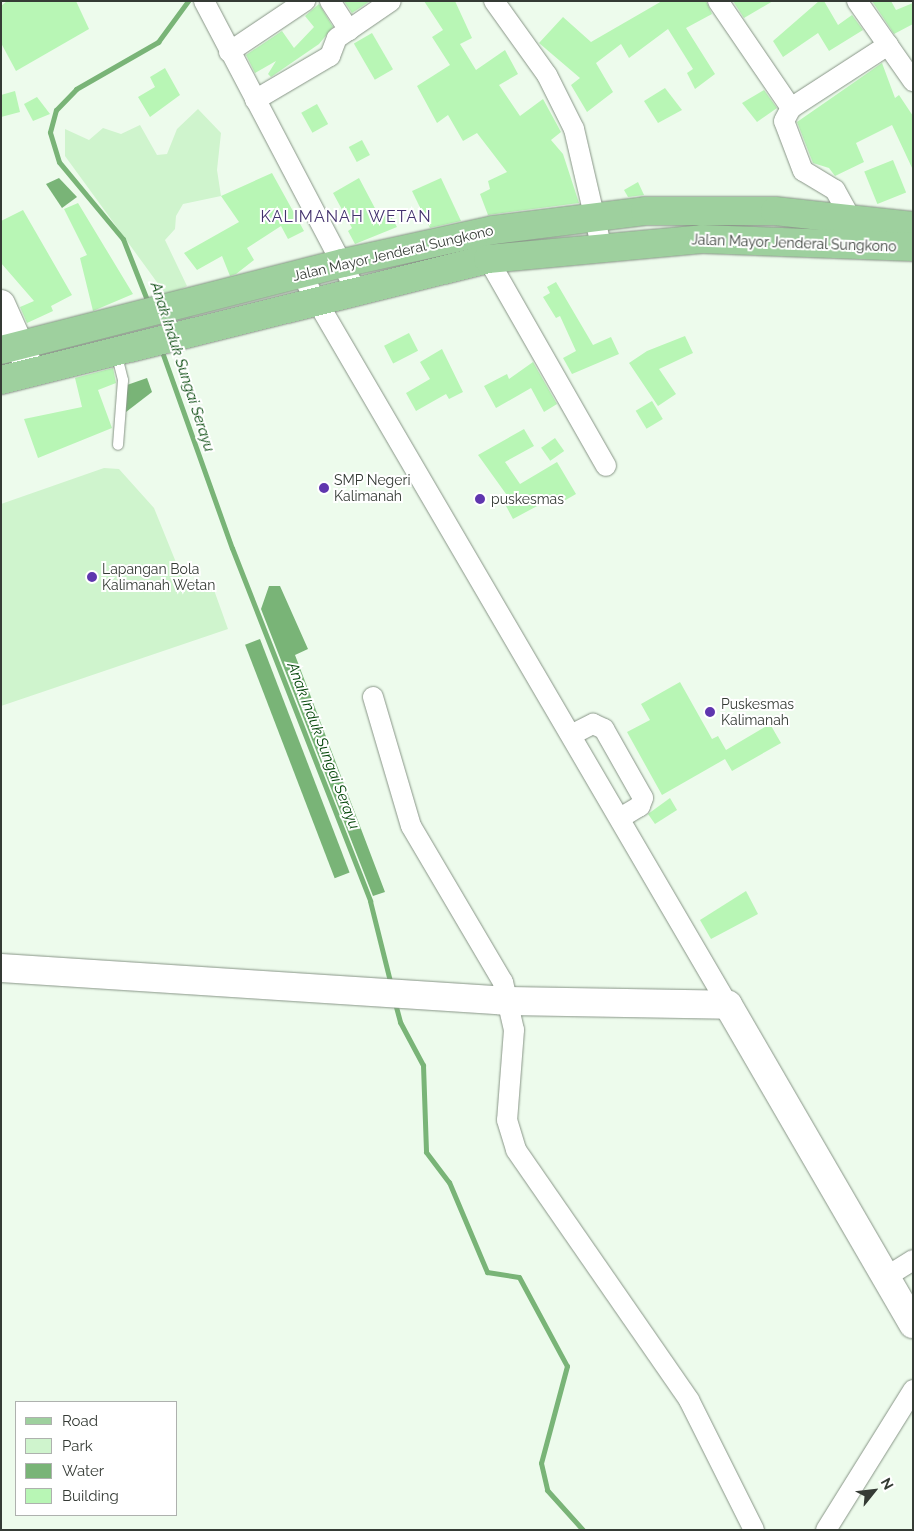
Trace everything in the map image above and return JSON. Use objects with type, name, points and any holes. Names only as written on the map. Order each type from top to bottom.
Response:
[{"type":"main road","name":"Jalan Mayor Jenderal Sungkono","points":[[11,348],[343,263],[493,230],[598,217],[692,211],[850,216],[913,226]]},
{"type":"main road","name":"Jalan Mayor Jenderal Sungkono","points":[[1,380],[126,347],[488,258],[601,245],[702,239],[913,247]]},
{"type":"street","points":[[229,52],[305,1]]},
{"type":"street","points":[[330,1],[349,30]]},
{"type":"street","points":[[255,100],[330,56],[336,40],[391,1]]},
{"type":"street","points":[[494,1],[546,75],[574,129],[598,217],[601,245]]},
{"type":"street","points":[[718,1],[791,108]]},
{"type":"street","points":[[857,1],[913,81]]},
{"type":"street","points":[[204,2],[356,290]]},
{"type":"street","points":[[848,244],[850,216],[830,184],[803,171],[784,130],[791,108],[888,45]]},
{"type":"street","points":[[488,258],[606,466]]},
{"type":"street","points":[[301,274],[314,300],[620,818],[913,1324]]},
{"type":"street","points":[[1,304],[11,348],[31,372]]},
{"type":"street","points":[[373,697],[411,826],[503,982],[514,1030],[507,1120],[516,1150],[689,1400],[754,1530]]},
{"type":"street","points":[[571,735],[593,724],[604,729],[643,798],[640,806],[620,818]]},
{"type":"street","points":[[1,968],[508,1001],[728,1005]]},
{"type":"street","points":[[886,1277],[913,1260]]},
{"type":"street","points":[[826,1530],[913,1390]]},
{"type":"lane","points":[[118,445],[126,347]]},
{"type":"green space","points":[[198,109],[221,133],[217,170],[221,196],[183,204],[176,216],[175,229],[165,240],[187,286],[167,296],[65,156],[65,129],[89,140],[103,128],[121,134],[140,125],[157,155],[167,154],[177,129]]},
{"type":"green space","name":"Lapangan Bola Kalimanah Wetan","points":[[104,468],[119,469],[154,508],[188,592],[214,590],[228,629],[1,706],[1,504]]},
{"type":"water","points":[[59,178],[77,197],[62,208],[46,184]]},
{"type":"water","points":[[147,378],[152,392],[126,412],[127,385]]},
{"type":"water","points":[[269,586],[280,586],[308,649],[295,655],[385,892],[373,896],[261,609]]},
{"type":"water","points":[[260,639],[350,872],[335,878],[245,645]]},
{"type":"building","points":[[7,1],[76,1],[89,29],[16,71],[1,43],[1,6]]},
{"type":"building","points":[[344,1],[370,1],[352,13]]},
{"type":"building","points":[[424,1],[455,1],[472,38],[460,44],[476,70],[505,50],[518,74],[499,85],[520,116],[543,99],[561,132],[551,140],[563,154],[579,203],[488,215],[480,194],[490,189],[488,181],[507,172],[477,133],[463,141],[448,115],[437,123],[417,86],[450,65],[432,37],[443,30]]},
{"type":"building","points":[[662,1],[706,1],[712,14],[686,28],[715,74],[695,89],[687,73],[693,69],[668,29],[629,58],[621,44],[596,63],[613,92],[587,112],[571,85],[580,78],[539,43],[563,17],[591,42]]},
{"type":"building","points":[[733,1],[773,1],[744,18]]},
{"type":"building","points":[[819,1],[824,1],[838,25],[852,15],[863,30],[829,51],[818,33],[783,57],[773,41]]},
{"type":"building","points":[[872,1],[891,1],[896,10],[913,3],[913,24],[894,34]]},
{"type":"building","points":[[319,4],[333,27],[319,44],[271,77],[268,74],[276,61],[255,73],[246,55],[282,31],[294,48],[314,27],[305,16]]},
{"type":"building","points":[[372,33],[393,69],[375,80],[354,44]]},
{"type":"building","points":[[882,63],[895,98],[899,95],[913,116],[913,170],[892,125],[856,143],[864,162],[835,176],[829,168],[813,163],[797,122]]},
{"type":"building","points":[[165,68],[180,95],[150,117],[138,97],[155,87],[150,77]]},
{"type":"building","points":[[665,88],[682,110],[658,123],[644,101]]},
{"type":"building","points":[[764,90],[777,108],[757,122],[742,103]]},
{"type":"building","points":[[15,91],[20,112],[1,117],[1,95]]},
{"type":"building","points":[[37,97],[50,114],[33,121],[24,104]]},
{"type":"building","points":[[317,104],[328,124],[312,133],[301,113]]},
{"type":"building","points":[[362,140],[370,155],[357,162],[349,147]]},
{"type":"building","points":[[893,160],[906,192],[877,204],[864,172]]},
{"type":"building","points":[[272,173],[304,231],[288,239],[281,226],[247,248],[254,260],[236,274],[230,276],[222,256],[197,270],[184,253],[239,222],[221,196]]},
{"type":"building","points":[[359,178],[378,214],[387,209],[397,227],[355,244],[348,231],[352,228],[333,193]]},
{"type":"building","points":[[441,178],[461,221],[430,228],[412,191]]},
{"type":"building","points":[[638,182],[644,195],[628,197],[624,190]]},
{"type":"building","points":[[78,203],[133,294],[93,311],[80,258],[87,255],[64,209]]},
{"type":"building","points":[[23,210],[72,295],[51,306],[53,311],[27,323],[20,307],[34,301],[1,263],[1,221]]},
{"type":"building","points":[[556,282],[593,345],[611,337],[619,354],[572,374],[563,358],[576,351],[560,316],[556,318],[543,297],[550,293],[547,287]]},
{"type":"building","points":[[409,333],[418,351],[393,364],[384,346]]},
{"type":"building","points":[[685,336],[693,353],[659,369],[676,394],[658,406],[629,363],[647,351]]},
{"type":"building","points":[[442,349],[463,392],[449,399],[446,394],[416,411],[406,393],[430,379],[420,362]]},
{"type":"building","points":[[533,362],[557,404],[544,412],[531,388],[496,408],[484,386],[507,374],[509,379]]},
{"type":"building","points":[[113,368],[116,383],[98,390],[112,428],[38,458],[24,419],[82,407],[75,378]]},
{"type":"building","points":[[652,401],[663,419],[647,429],[636,411]]},
{"type":"building","points":[[524,429],[534,446],[505,462],[520,484],[557,462],[576,494],[557,505],[552,498],[513,519],[505,504],[511,501],[478,455]]},
{"type":"building","points":[[555,438],[564,451],[550,461],[541,448]]},
{"type":"building","points":[[680,682],[712,739],[718,736],[726,750],[770,724],[781,743],[732,771],[725,759],[662,795],[627,732],[650,720],[641,704]]},
{"type":"building","points":[[670,798],[677,810],[655,824],[648,814]]},
{"type":"building","points":[[746,891],[758,914],[711,939],[700,920]]},
{"type":"waterway","name":"Anak Induk Sungai Serayu","points":[[149,305],[123,239],[59,162],[50,132],[56,110],[76,89],[158,42],[188,1]]},
{"type":"waterway","name":"Anak Induk Sungai Serayu","points":[[161,349],[232,548],[370,901],[391,985]]},
{"type":"waterway","name":"Anak Induk Sungai Serayu","points":[[395,1003],[400,1022],[423,1065],[426,1152],[449,1182],[487,1272],[519,1277],[567,1366],[541,1463],[547,1490],[583,1530]]},
{"type":"place","name":"SMP Negeri Kalimanah","points":[[324,488]]},
{"type":"place","name":"puskesmas","points":[[480,499]]},
{"type":"place","name":"Lapangan Bola Kalimanah Wetan","points":[[92,577]]},
{"type":"place","name":"Puskesmas Kalimanah","points":[[710,712]]},
{"type":"district","name":"KALIMANAH WETAN","points":[[346,217]]}]
